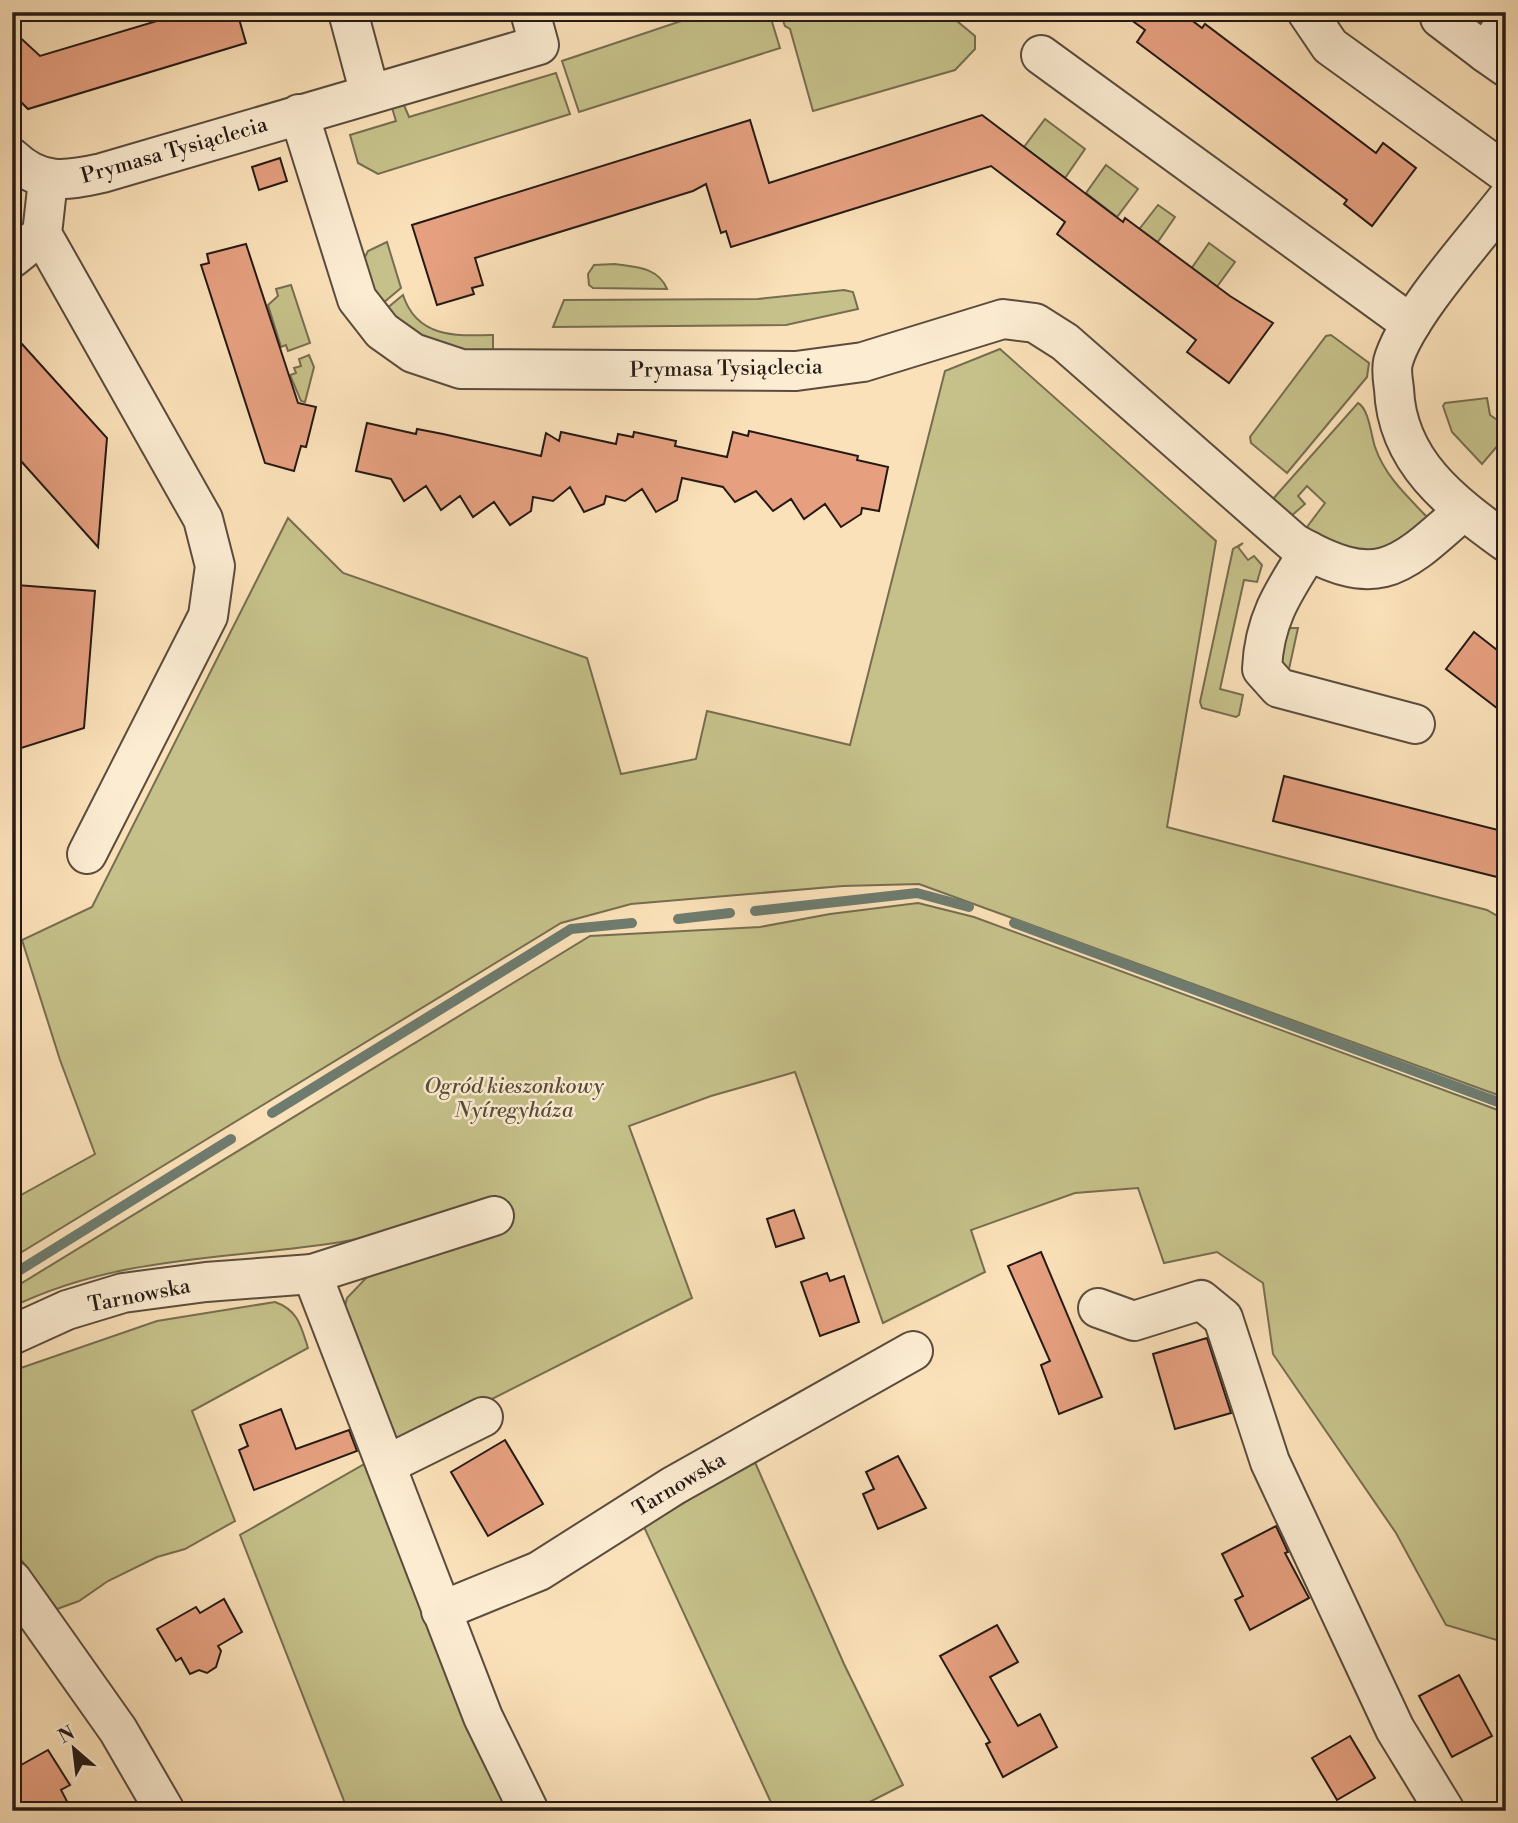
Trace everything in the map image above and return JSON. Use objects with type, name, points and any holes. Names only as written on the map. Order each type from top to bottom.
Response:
[{"type":"street","points":[[348,12],[370,93]]},
{"type":"street","points":[[1307,12],[1330,46],[1506,173]]},
{"type":"street","points":[[1440,18],[1496,60],[1506,20]]},
{"type":"street","name":"Prymasa Tysiąclecia","points":[[48,180],[69,180],[102,173],[370,93],[534,29]]},
{"type":"street","points":[[1041,55],[1411,324]]},
{"type":"street","name":"Prymasa Tysiąclecia","points":[[299,114],[357,299],[382,331],[413,353],[461,369],[796,371],[863,362],[1003,319],[1035,323],[1054,333],[1294,542],[1329,563],[1368,570],[1400,563],[1430,543],[1463,511]]},
{"type":"street","points":[[12,158],[33,175],[48,180],[42,233],[203,519],[215,566],[208,616],[87,854]]},
{"type":"street","points":[[1506,200],[1411,324],[1393,363],[1395,414],[1419,467],[1463,511],[1506,542]]},
{"type":"street","points":[[12,258],[42,233]]},
{"type":"street","points":[[1309,551],[1277,602],[1263,642],[1262,669],[1279,688],[1415,724]]},
{"type":"street","name":"Tarnowska","points":[[12,1335],[67,1310],[123,1293],[206,1282],[313,1274],[494,1216]]},
{"type":"street","points":[[313,1274],[484,1717],[529,1811]]},
{"type":"street","points":[[1098,1308],[1134,1321],[1200,1300],[1223,1318],[1270,1462],[1395,1729],[1445,1811]]},
{"type":"street","name":"Tarnowska","points":[[442,1611],[539,1571],[673,1486],[913,1351]]},
{"type":"street","points":[[386,1465],[483,1417]]},
{"type":"street","points":[[12,1580],[118,1730],[165,1811]]},
{"type":"green space","points":[[708,12],[769,12],[780,48],[579,112],[562,61]]},
{"type":"green space","points":[[780,12],[930,12],[952,17],[975,36],[975,49],[955,70],[813,111],[790,29],[785,26]]},
{"type":"green space","points":[[556,73],[570,114],[378,174],[358,163],[350,135],[396,121],[390,101],[401,98],[409,117]]},
{"type":"green space","points":[[1045,119],[1085,149],[1065,178],[1024,147]]},
{"type":"green space","points":[[1106,165],[1138,189],[1117,217],[1086,193]]},
{"type":"green space","points":[[1158,205],[1175,217],[1155,246],[1137,232]]},
{"type":"green space","points":[[387,242],[401,288],[383,303],[373,291],[362,263],[368,251]]},
{"type":"green space","points":[[1209,243],[1235,262],[1216,288],[1191,269]]},
{"type":"green space","points":[[615,264],[652,272],[667,289],[593,288],[589,285],[588,274],[594,265]]},
{"type":"green space","points":[[291,285],[310,343],[288,351],[286,345],[281,347],[268,305],[278,296],[276,289]]},
{"type":"green space","points":[[844,290],[853,292],[858,309],[786,325],[553,327],[564,300],[758,299]]},
{"type":"green space","points":[[403,295],[418,320],[439,332],[493,335],[493,352],[488,357],[413,335],[386,309]]},
{"type":"green space","points":[[1331,335],[1369,363],[1367,377],[1287,473],[1251,443],[1250,437],[1326,336]]},
{"type":"green space","points":[[1000,349],[1216,541],[1167,827],[1487,910],[1506,921],[1506,1098],[919,884],[843,886],[631,904],[561,923],[12,1258],[12,1200],[95,1154],[60,1060],[22,940],[92,907],[288,518],[343,573],[587,658],[621,774],[696,759],[707,711],[850,745],[945,371]]},
{"type":"green space","points":[[309,355],[314,367],[305,402],[301,401],[290,375],[296,373],[294,368],[301,366],[299,359]]},
{"type":"green space","points":[[1487,398],[1490,415],[1506,426],[1506,436],[1482,464],[1452,432],[1443,406],[1445,403]]},
{"type":"green space","points":[[1358,403],[1367,416],[1375,447],[1384,467],[1427,517],[1425,523],[1407,536],[1379,549],[1366,551],[1340,545],[1304,531],[1325,503],[1307,486],[1298,496],[1305,504],[1290,517],[1272,500]]},
{"type":"green space","points":[[1243,543],[1238,547],[1248,560],[1254,556],[1262,565],[1257,582],[1244,580],[1220,689],[1243,695],[1239,715],[1236,717],[1202,708],[1200,702],[1233,549]]},
{"type":"green space","points":[[1291,628],[1298,628],[1287,678],[1280,673],[1283,633]]},
{"type":"green space","name":"Ogród kieszonkowy Nyíregyháza","points":[[918,903],[974,917],[1506,1113],[1506,1638],[1500,1641],[1446,1625],[1396,1533],[1273,1354],[1263,1283],[1217,1252],[1164,1263],[1138,1188],[1075,1193],[971,1230],[985,1272],[883,1323],[795,1072],[711,1096],[629,1126],[692,1298],[395,1448],[344,1310],[347,1298],[367,1277],[503,1227],[495,1196],[399,1228],[341,1242],[174,1262],[93,1277],[12,1307],[12,1289],[590,936],[760,927],[830,914]]},
{"type":"green space","points":[[275,1302],[294,1314],[308,1348],[192,1411],[235,1521],[185,1549],[157,1557],[108,1581],[79,1601],[57,1609],[12,1547],[12,1371],[157,1321]]},
{"type":"green space","points":[[754,1460],[844,1664],[903,1785],[852,1811],[775,1811],[644,1527]]},
{"type":"green space","points":[[368,1462],[513,1811],[348,1811],[240,1535]]},
{"type":"building","points":[[187,12],[237,12],[246,43],[28,109],[12,93],[12,30],[40,56]]},
{"type":"building","points":[[1120,12],[1181,12],[1202,28],[1205,24],[1376,153],[1383,143],[1416,168],[1372,226],[1344,204],[1347,200],[1137,42],[1145,30]]},
{"type":"building","points":[[982,115],[1123,222],[1125,218],[1230,296],[1273,323],[1229,383],[1187,352],[1196,340],[1057,234],[1065,222],[991,166],[731,247],[726,231],[721,233],[706,184],[693,191],[475,258],[483,285],[472,288],[474,294],[437,305],[412,225],[750,120],[769,183]]},
{"type":"building","points":[[280,158],[287,181],[259,190],[252,167]]},
{"type":"building","points":[[246,244],[298,403],[316,407],[306,447],[301,446],[294,471],[265,463],[201,265],[209,263],[207,254]]},
{"type":"building","points":[[12,333],[107,438],[98,547],[12,451]]},
{"type":"building","points":[[367,423],[416,434],[417,429],[541,456],[546,433],[559,441],[561,432],[616,444],[618,434],[633,437],[634,432],[676,441],[675,446],[727,457],[733,432],[748,436],[749,431],[858,456],[857,460],[888,467],[879,511],[862,508],[861,514],[841,527],[825,504],[804,519],[791,499],[773,511],[756,491],[735,502],[723,487],[682,478],[677,500],[656,512],[642,489],[625,501],[606,496],[604,504],[584,512],[570,487],[553,501],[533,497],[531,511],[510,525],[494,502],[473,517],[460,496],[441,510],[426,486],[404,501],[391,479],[356,471]]},
{"type":"building","points":[[16,585],[95,591],[84,728],[12,751],[12,633]]},
{"type":"building","points":[[1474,632],[1506,657],[1506,715],[1446,669]]},
{"type":"building","points":[[1284,776],[1506,832],[1506,859],[1501,878],[1273,821]]},
{"type":"building","points":[[794,1210],[804,1238],[776,1247],[767,1219]]},
{"type":"building","points":[[1041,1252],[1102,1397],[1059,1414],[1041,1365],[1050,1361],[1008,1266]]},
{"type":"building","points":[[827,1273],[830,1281],[844,1276],[859,1322],[820,1336],[801,1282]]},
{"type":"building","points":[[1207,1338],[1231,1413],[1175,1429],[1153,1354]]},
{"type":"building","points":[[281,1409],[296,1449],[349,1430],[357,1451],[254,1490],[239,1450],[248,1446],[240,1425]]},
{"type":"building","points":[[505,1440],[543,1504],[488,1536],[451,1472]]},
{"type":"building","points":[[898,1456],[926,1508],[878,1529],[863,1494],[874,1489],[866,1472]]},
{"type":"building","points":[[1276,1526],[1288,1552],[1285,1553],[1309,1598],[1250,1630],[1235,1600],[1243,1596],[1222,1554]]},
{"type":"building","points":[[224,1599],[242,1632],[218,1646],[221,1651],[216,1667],[207,1673],[199,1670],[190,1674],[181,1658],[176,1661],[157,1629],[196,1607],[200,1613]]},
{"type":"building","points":[[997,1625],[1018,1662],[990,1677],[1018,1726],[1040,1714],[1057,1747],[1003,1777],[986,1744],[990,1742],[940,1656]]},
{"type":"building","points":[[1459,1675],[1492,1736],[1452,1757],[1419,1696]]},
{"type":"building","points":[[1350,1736],[1375,1778],[1337,1800],[1312,1758]]},
{"type":"building","points":[[48,1750],[70,1785],[61,1790],[72,1811],[21,1811],[12,1794],[12,1770]]},
{"type":"waterway","points":[[755,911],[917,893],[969,907]]},
{"type":"waterway","points":[[678,919],[730,913]]},
{"type":"waterway","points":[[272,1113],[571,929],[632,923]]},
{"type":"waterway","points":[[1014,923],[1506,1105]]},
{"type":"waterway","points":[[12,1275],[231,1139]]}]
